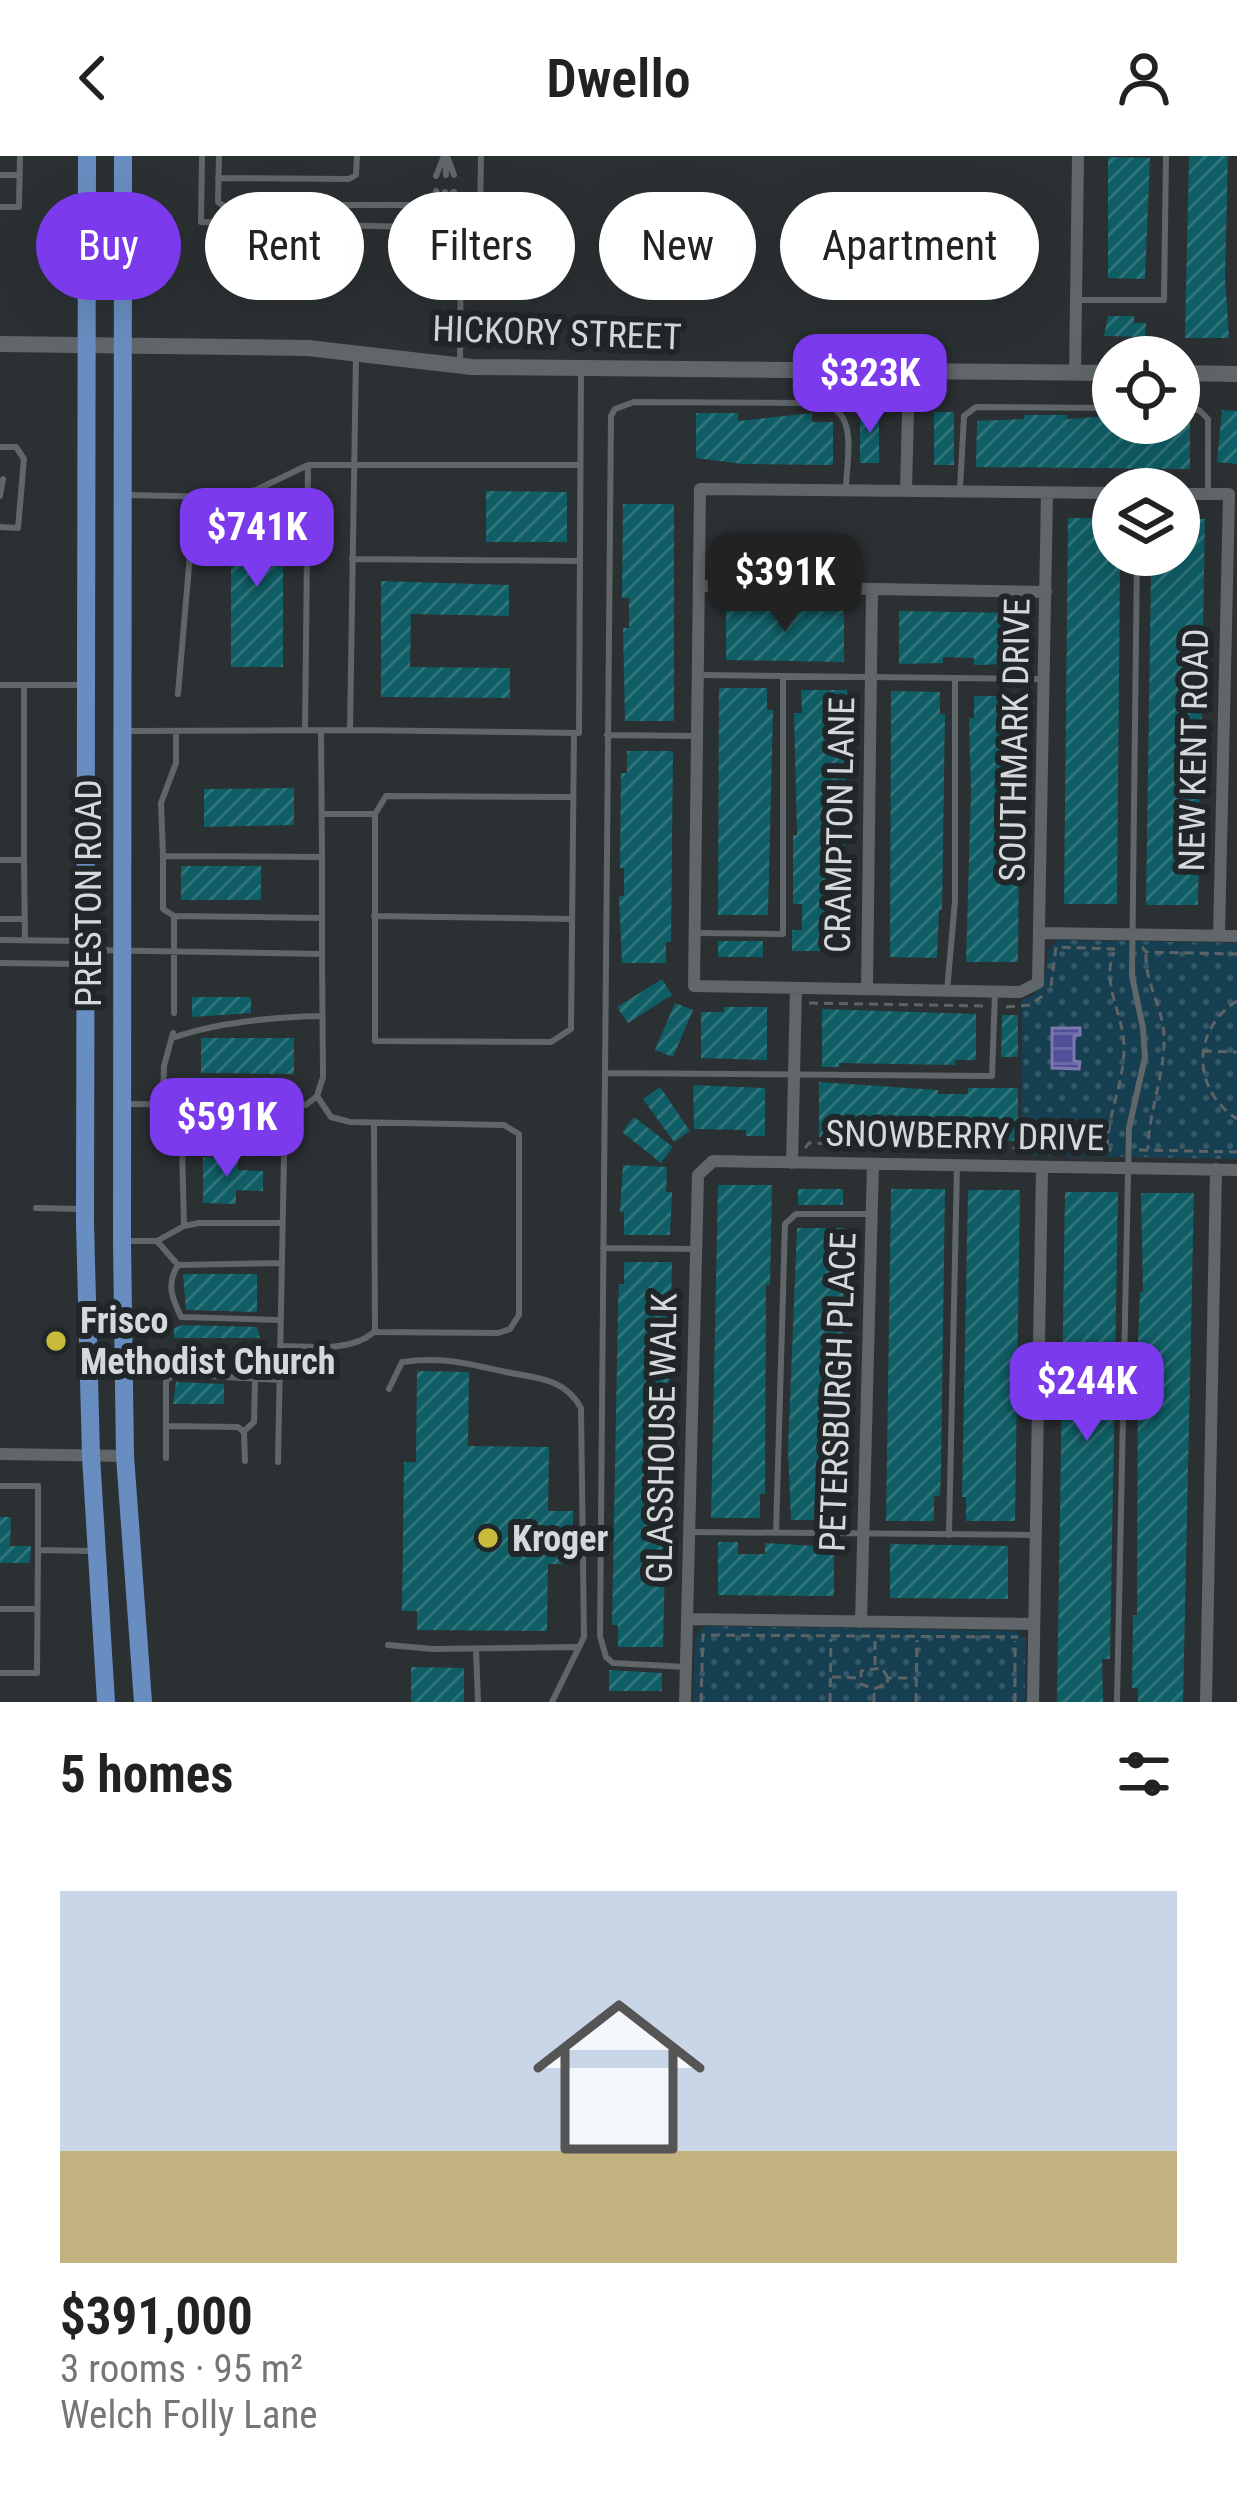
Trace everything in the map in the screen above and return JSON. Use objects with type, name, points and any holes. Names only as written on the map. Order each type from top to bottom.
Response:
[{"type":"main road","name":"PRESTON ROAD","points":[[87,156],[85,1209],[91,1456],[106,1702]]},
{"type":"main road","name":"PRESTON ROAD","points":[[123,156],[122,1241],[125,1456],[143,1702]]},
{"type":"street","points":[[1075,373],[1078,156]]},
{"type":"street","name":"HICKORY STREET","points":[[0,344],[308,348],[460,366],[1092,373]]},
{"type":"street","points":[[906,491],[909,371]]},
{"type":"street","points":[[1200,374],[1237,374]]},
{"type":"street","points":[[995,992],[694,986],[700,489],[1092,493]]},
{"type":"street","name":"SOUTHMARK DRIVE","points":[[995,992],[1021,992],[1034,987],[1041,976],[1047,493]]},
{"type":"street","points":[[1200,494],[1208,494]]},
{"type":"street","name":"NEW KENT ROAD","points":[[1208,494],[1229,494],[1219,935]]},
{"type":"street","points":[[698,586],[1046,592]]},
{"type":"street","name":"CRAMPTON LANE","points":[[867,989],[872,589]]},
{"type":"street","points":[[1042,932],[1237,936]]},
{"type":"street","points":[[792,1163],[796,988]]},
{"type":"street","name":"SNOWBERRY DRIVE","points":[[698,1175],[713,1161],[1237,1170]]},
{"type":"street","name":"PETERSBURGH PLACE","points":[[868,1622],[863,1534],[873,1164]]},
{"type":"street","points":[[1033,1702],[1042,1167]]},
{"type":"street","points":[[1206,1702],[1216,1169]]},
{"type":"street","name":"GLASSHOUSE WALK","points":[[685,1702],[698,1175]]},
{"type":"street","points":[[0,1454],[125,1456]]},
{"type":"street","points":[[687,1619],[1034,1624]]},
{"type":"lane","points":[[0,207],[19,207],[20,156]]},
{"type":"lane","points":[[202,156],[201,222],[388,226]]},
{"type":"lane","points":[[218,192],[219,156]]},
{"type":"lane","points":[[218,178],[349,179],[356,175],[357,156]]},
{"type":"lane","points":[[445,175],[446,156]]},
{"type":"lane","points":[[480,192],[481,156]]},
{"type":"lane","points":[[1076,300],[1164,300],[1166,156]]},
{"type":"lane","points":[[0,175],[20,175]]},
{"type":"lane","points":[[442,201],[445,191],[442,201]]},
{"type":"lane","points":[[460,300],[460,366]]},
{"type":"lane","points":[[350,730],[356,354]]},
{"type":"lane","points":[[121,731],[579,733],[581,368]]},
{"type":"lane","points":[[686,1666],[622,1666],[606,1658],[602,1648],[610,427],[615,409],[634,402],[835,406],[846,420],[846,491]]},
{"type":"lane","points":[[960,492],[964,416],[976,407],[1092,408]]},
{"type":"lane","points":[[1200,412],[1208,419],[1208,494]]},
{"type":"lane","points":[[0,527],[18,528],[23,503],[24,459],[16,447],[2,447],[4,459]]},
{"type":"lane","points":[[122,495],[222,497],[256,490],[308,465],[580,465]]},
{"type":"lane","points":[[305,730],[308,465]]},
{"type":"lane","points":[[0,496],[3,479]]},
{"type":"lane","points":[[178,694],[195,496]]},
{"type":"lane","points":[[352,559],[580,561]]},
{"type":"lane","points":[[1117,1702],[1130,1118],[1145,1041],[1133,990],[1131,934],[1137,576]]},
{"type":"lane","points":[[698,675],[1045,679]]},
{"type":"lane","points":[[694,933],[783,934],[783,676]]},
{"type":"lane","points":[[947,991],[955,902],[955,678]]},
{"type":"lane","points":[[0,685],[84,685]]},
{"type":"lane","points":[[24,686],[25,940]]},
{"type":"lane","points":[[176,730],[176,764],[161,803],[163,909],[174,916],[322,917]]},
{"type":"lane","points":[[122,1103],[306,1105],[317,1096],[322,1077],[321,730]]},
{"type":"lane","points":[[572,796],[386,796],[375,814],[375,1041],[551,1042],[571,1029],[574,733]]},
{"type":"lane","points":[[608,735],[697,736]]},
{"type":"lane","points":[[322,814],[375,814]]},
{"type":"lane","points":[[163,856],[322,856]]},
{"type":"lane","points":[[0,860],[24,860]]},
{"type":"lane","points":[[174,916],[174,1013]]},
{"type":"lane","points":[[374,916],[571,919]]},
{"type":"lane","points":[[0,919],[25,919]]},
{"type":"lane","points":[[0,940],[84,952]]},
{"type":"lane","points":[[0,963],[121,950],[322,954]]},
{"type":"lane","points":[[605,1072],[992,1076],[995,992]]},
{"type":"lane","points":[[163,1104],[164,1066],[172,1035],[276,1017],[322,1016]]},
{"type":"lane","points":[[280,1346],[362,1342],[375,1332],[498,1333],[516,1322],[519,1133],[504,1125],[374,1125],[331,1118],[317,1096]]},
{"type":"lane","points":[[181,1104],[184,1226]]},
{"type":"lane","points":[[182,1133],[234,1132],[236,1105]]},
{"type":"lane","points":[[278,1462],[285,1105]]},
{"type":"lane","points":[[374,1125],[375,1332]]},
{"type":"lane","points":[[950,1534],[957,1166]]},
{"type":"lane","points":[[36,1208],[85,1209]]},
{"type":"lane","points":[[776,1533],[785,1224],[796,1214],[872,1214]]},
{"type":"lane","points":[[122,1241],[157,1241],[184,1226],[281,1223]]},
{"type":"lane","points":[[157,1241],[178,1265],[280,1263]]},
{"type":"lane","points":[[603,1248],[696,1250]]},
{"type":"lane","points":[[178,1265],[171,1277],[171,1296],[181,1317],[280,1320]]},
{"type":"lane","points":[[389,1389],[402,1362],[431,1358],[549,1379],[574,1396],[583,1420],[584,1637],[552,1702]]},
{"type":"lane","points":[[166,1458],[166,1381],[173,1374],[280,1381]]},
{"type":"lane","points":[[244,1461],[244,1432],[254,1422],[255,1379]]},
{"type":"lane","points":[[166,1426],[238,1427],[244,1432]]},
{"type":"lane","points":[[0,1486],[38,1486],[37,1673],[0,1673]]},
{"type":"lane","points":[[689,1532],[1036,1535]]},
{"type":"lane","points":[[38,1550],[96,1550]]},
{"type":"lane","points":[[0,1609],[37,1609]]},
{"type":"lane","points":[[388,1645],[576,1647]]},
{"type":"lane","points":[[476,1649],[478,1702]]},
{"type":"path","points":[[1131,934],[1146,952],[1237,954]]},
{"type":"path","points":[[1107,1150],[1124,1051],[1110,969],[1115,949]]},
{"type":"path","points":[[1237,1001],[1214,1022],[1202,1051],[1210,1092],[1237,1119]]},
{"type":"path","points":[[1202,1051],[1237,1052]]},
{"type":"path","points":[[792,1163],[808,1143],[1237,1152]]},
{"type":"path","points":[[868,1622],[875,1637],[874,1666]]},
{"type":"path","points":[[701,1702],[703,1636],[1015,1639],[1015,1702]]},
{"type":"path","points":[[830,1702],[831,1637]]},
{"type":"path","points":[[916,1702],[917,1638]]},
{"type":"path","points":[[874,1666],[882,1668],[888,1678],[887,1684],[874,1689],[861,1684],[860,1678],[861,1671],[874,1666]]},
{"type":"path","points":[[830,1677],[860,1678]]},
{"type":"path","points":[[888,1678],[916,1678]]},
{"type":"path","points":[[874,1689],[874,1702]]},
{"type":"shaded area","points":[[1057,940],[1237,943],[1237,1159],[1021,1155],[1022,1000],[1041,986],[1048,950]]},
{"type":"shaded area","points":[[1052,1028],[1080,1028],[1080,1035],[1074,1036],[1074,1061],[1080,1062],[1079,1069],[1052,1068]]},
{"type":"shaded area","points":[[706,1626],[1016,1631],[1025,1639],[1025,1702],[693,1702],[695,1636]]},
{"type":"building","points":[[1189,156],[1228,156],[1225,277],[1229,338],[1185,336]]},
{"type":"building","points":[[1108,157],[1150,158],[1145,279],[1108,278]]},
{"type":"building","points":[[1108,316],[1134,316],[1134,323],[1146,323],[1145,336],[1104,336]]},
{"type":"building","points":[[860,410],[879,410],[879,463],[860,463]]},
{"type":"building","points":[[1222,410],[1237,411],[1237,464],[1217,462]]},
{"type":"building","points":[[934,412],[954,412],[954,465],[934,465]]},
{"type":"building","points":[[696,413],[738,413],[738,421],[812,413],[812,422],[833,422],[833,465],[696,458]]},
{"type":"building","points":[[1024,415],[1092,417],[1092,444],[1190,444],[1190,468],[976,467],[977,421],[1024,419]]},
{"type":"building","points":[[486,491],[567,492],[567,542],[486,542]]},
{"type":"building","points":[[623,504],[674,504],[674,721],[625,721],[623,628],[629,628],[629,598],[622,598]]},
{"type":"building","points":[[231,513],[283,513],[283,667],[231,667]]},
{"type":"building","points":[[1068,518],[1092,518],[1092,576],[1120,576],[1117,904],[1064,904]]},
{"type":"building","points":[[1200,519],[1205,519],[1198,905],[1146,905],[1151,576],[1200,576]]},
{"type":"building","points":[[381,581],[509,585],[509,616],[411,614],[410,667],[510,668],[510,698],[381,697]]},
{"type":"building","points":[[726,608],[844,610],[844,662],[726,660]]},
{"type":"building","points":[[899,611],[1017,613],[1017,664],[974,665],[974,658],[943,657],[943,663],[899,664]]},
{"type":"building","points":[[719,688],[767,688],[767,710],[773,710],[768,915],[718,915]]},
{"type":"building","points":[[801,690],[847,690],[844,951],[792,951],[792,930],[802,930],[802,904],[793,904],[793,835],[797,835],[794,713],[802,713]]},
{"type":"building","points":[[891,691],[940,692],[940,714],[945,714],[937,958],[890,957]]},
{"type":"building","points":[[974,696],[1020,696],[1018,962],[966,962],[969,718],[974,718]]},
{"type":"building","points":[[627,751],[673,751],[671,942],[666,942],[666,963],[622,963],[621,773],[627,773]]},
{"type":"building","points":[[294,788],[294,825],[204,827],[204,789]]},
{"type":"building","points":[[181,866],[261,866],[261,900],[181,900]]},
{"type":"building","points":[[718,941],[763,941],[763,957],[718,957]]},
{"type":"building","points":[[662,979],[672,995],[628,1023],[617,1007]]},
{"type":"building","points":[[192,997],[251,997],[251,1013],[192,1017]]},
{"type":"building","points":[[675,1003],[693,1010],[673,1057],[655,1050]]},
{"type":"building","points":[[724,1007],[767,1007],[767,1060],[701,1058],[701,1012],[724,1012]]},
{"type":"building","points":[[822,1009],[976,1014],[976,1060],[955,1060],[955,1065],[839,1063],[839,1067],[822,1067]]},
{"type":"building","points":[[1002,1015],[1018,1015],[1018,1057],[1001,1057]]},
{"type":"building","points":[[201,1038],[294,1038],[294,1074],[201,1073]]},
{"type":"building","points":[[819,1082],[938,1090],[938,1094],[968,1094],[968,1088],[1018,1088],[1018,1141],[819,1137]]},
{"type":"building","points":[[693,1085],[765,1088],[765,1136],[746,1136],[746,1130],[694,1129]]},
{"type":"building","points":[[660,1087],[690,1131],[674,1142],[643,1099]]},
{"type":"building","points":[[634,1117],[673,1147],[661,1163],[622,1132]]},
{"type":"building","points":[[203,1157],[238,1157],[238,1170],[263,1171],[263,1191],[236,1190],[236,1204],[203,1203]]},
{"type":"building","points":[[623,1165],[667,1167],[666,1192],[672,1192],[670,1235],[624,1235],[624,1212],[620,1212]]},
{"type":"building","points":[[718,1185],[772,1185],[770,1285],[766,1285],[765,1494],[760,1494],[760,1518],[711,1518]]},
{"type":"building","points":[[798,1189],[843,1189],[843,1205],[798,1205]]},
{"type":"building","points":[[891,1189],[945,1189],[941,1470],[934,1521],[886,1521]]},
{"type":"building","points":[[968,1190],[1020,1190],[1015,1521],[966,1521],[966,1497],[962,1497]]},
{"type":"building","points":[[1065,1192],[1118,1192],[1110,1659],[1102,1659],[1103,1702],[1057,1702]]},
{"type":"building","points":[[1141,1193],[1194,1193],[1183,1702],[1138,1702],[1138,1688],[1132,1688],[1133,1615],[1137,1615],[1138,1342],[1143,1292]]},
{"type":"building","points":[[797,1228],[845,1228],[840,1520],[791,1520],[788,1450]]},
{"type":"building","points":[[624,1262],[672,1262],[663,1647],[618,1647],[618,1625],[612,1625],[618,1309]]},
{"type":"building","points":[[183,1274],[257,1274],[257,1312],[186,1310]]},
{"type":"building","points":[[257,1327],[260,1338],[174,1338],[174,1328]]},
{"type":"building","name":"Kroger","points":[[417,1371],[469,1372],[468,1446],[549,1447],[548,1511],[573,1511],[573,1564],[548,1564],[547,1631],[417,1630],[417,1611],[402,1611],[404,1462],[416,1462]]},
{"type":"building","points":[[176,1382],[224,1384],[224,1404],[173,1404]]},
{"type":"building","points":[[0,1517],[11,1517],[10,1546],[31,1546],[30,1563],[0,1563]]},
{"type":"building","points":[[718,1542],[738,1542],[738,1554],[765,1554],[765,1543],[834,1547],[834,1596],[718,1595]]},
{"type":"building","points":[[890,1544],[1008,1546],[1008,1599],[890,1598]]},
{"type":"building","points":[[411,1667],[464,1668],[464,1702],[411,1702]]},
{"type":"building","points":[[609,1670],[662,1673],[662,1691],[609,1691]]},
{"type":"place","name":"Frisco Methodist Church","points":[[56,1341]]},
{"type":"place","name":"Kroger","points":[[488,1538]]}]
